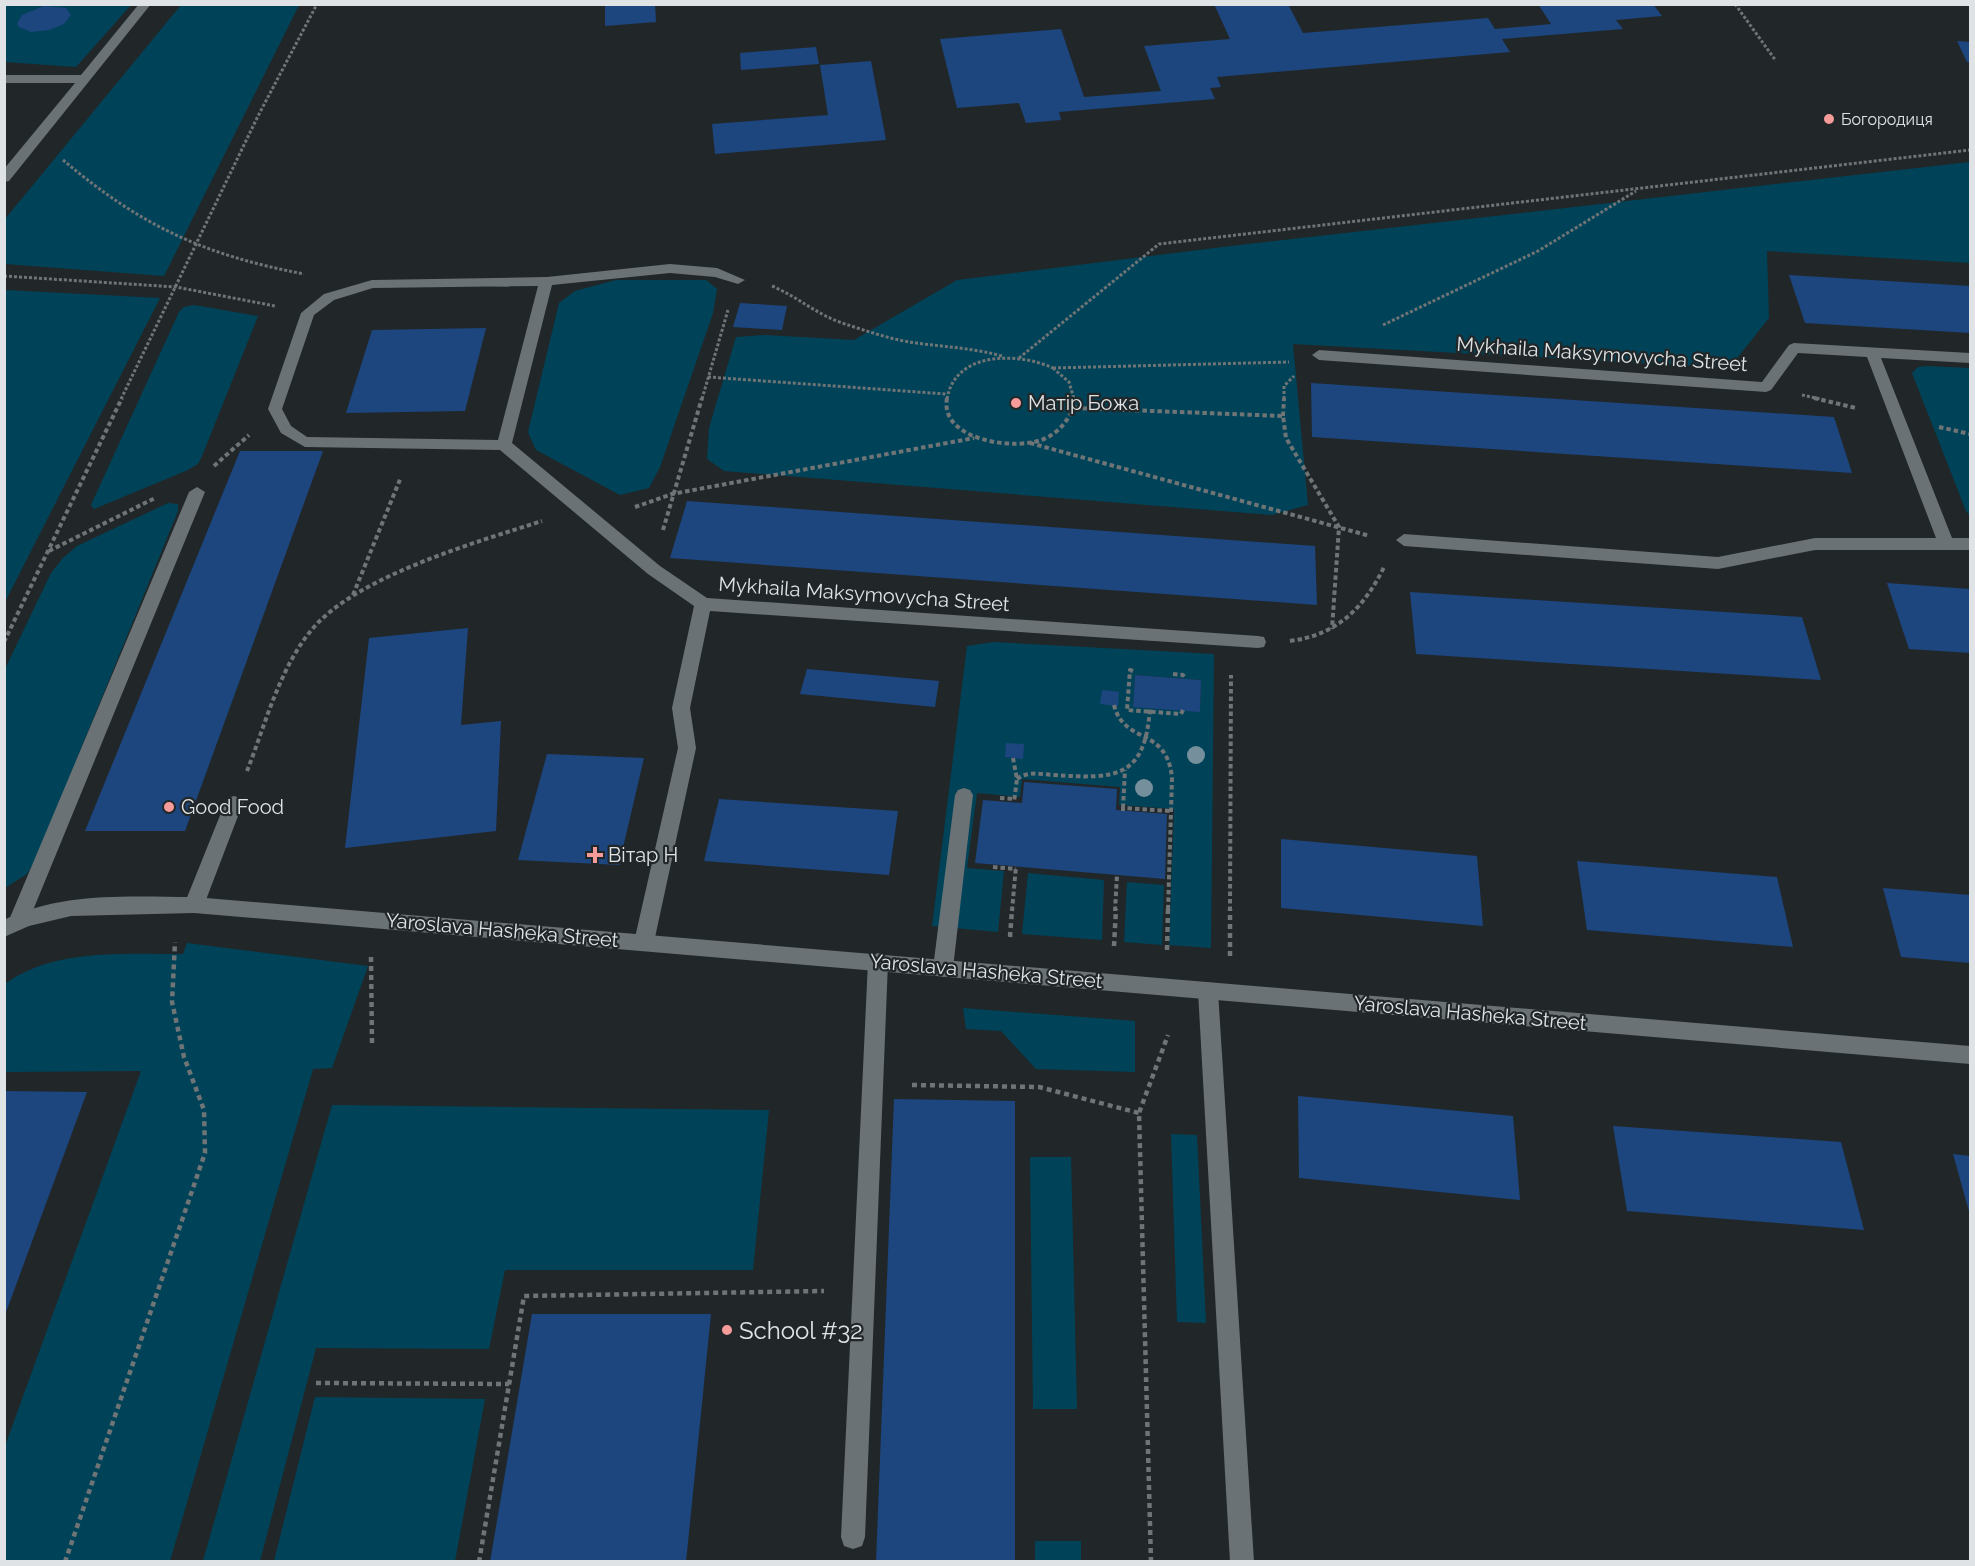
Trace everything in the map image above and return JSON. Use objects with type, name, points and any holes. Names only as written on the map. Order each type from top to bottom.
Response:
[{"type":"street","points":[[4,178],[146,4]]},
{"type":"street","points":[[4,79],[85,80]]},
{"type":"street","points":[[703,604],[654,570],[504,445],[305,442],[289,434],[280,426],[275,409],[309,313],[329,297],[372,285],[546,281],[688,267],[727,274],[738,280]]},
{"type":"street","points":[[504,445],[546,281]]},
{"type":"street","name":"Mykhaila Maksymovycha Street","points":[[1313,358],[1766,387],[1794,348],[1971,357]]},
{"type":"street","points":[[1872,352],[1946,542]]},
{"type":"street","points":[[12,925],[197,492]]},
{"type":"street","points":[[1401,543],[1718,563],[1815,544],[1946,542],[1971,544]]},
{"type":"street","name":"Mykhaila Maksymovycha Street","points":[[644,942],[687,748],[681,708],[703,604],[1258,642]]},
{"type":"street","points":[[943,968],[964,795]]},
{"type":"street","points":[[194,905],[234,803]]},
{"type":"street","name":"Yaroslava Hasheka Street","points":[[12,925],[62,910],[194,905],[1971,1055]]},
{"type":"street","points":[[853,1537],[878,962]]},
{"type":"street","points":[[1208,991],[1242,1562]]},
{"type":"path","points":[[4,642],[258,116],[316,4]]},
{"type":"path","points":[[1735,4],[1776,61]]},
{"type":"path","points":[[38,137],[82,178],[161,232],[195,248],[242,262],[372,285]]},
{"type":"path","points":[[1019,358],[1159,243],[1971,150]]},
{"type":"path","points":[[1382,326],[1538,251],[1639,189]]},
{"type":"path","points":[[4,276],[176,287],[309,313]]},
{"type":"path","points":[[654,570],[672,494],[738,280],[781,289],[794,295],[811,310],[913,343],[976,348],[1012,358]]},
{"type":"path","points":[[1053,368],[1072,386],[1076,399],[1071,419],[1050,437],[1029,443],[1001,444],[976,438],[953,421],[946,408],[946,394],[956,377],[969,367],[992,359],[1019,358],[1053,368],[1313,358]]},
{"type":"path","points":[[1313,358],[1284,386],[1283,416],[1286,438],[1339,526],[1332,629]]},
{"type":"path","points":[[708,377],[946,394]]},
{"type":"path","points":[[1075,408],[1283,416]]},
{"type":"path","points":[[211,468],[275,409]]},
{"type":"path","points":[[600,525],[650,500],[672,494],[976,438]]},
{"type":"path","points":[[353,596],[414,443]]},
{"type":"path","points":[[1029,443],[1401,543],[1363,605],[1344,623],[1312,639],[1258,642],[1238,653],[1231,671],[1230,965]]},
{"type":"path","points":[[49,551],[163,495]]},
{"type":"path","points":[[234,803],[296,654],[316,626],[353,596],[457,551],[580,509]]},
{"type":"path","points":[[1141,671],[1130,670],[1127,710],[1167,711],[1181,714],[1183,710]]},
{"type":"path","points":[[1168,677],[1168,673],[1182,675],[1185,678]]},
{"type":"path","points":[[1114,705],[1119,720],[1162,747],[1170,759],[1172,778],[1167,960]]},
{"type":"path","points":[[1017,779],[1027,773],[1091,775],[1125,770],[1141,755],[1148,739],[1150,710]]},
{"type":"path","points":[[1013,758],[1017,779],[1014,802]]},
{"type":"path","points":[[1125,770],[1123,809],[1171,811]]},
{"type":"path","points":[[1009,947],[1016,866]]},
{"type":"path","points":[[1114,956],[1117,874]]},
{"type":"path","points":[[65,1562],[205,1153],[204,1110],[184,1057],[172,1002],[176,934]]},
{"type":"path","points":[[371,950],[372,1043]]},
{"type":"path","points":[[1151,1562],[1138,1113],[1168,1035]]},
{"type":"path","points":[[872,1085],[1039,1087],[1138,1113]]},
{"type":"path","points":[[479,1562],[524,1296],[863,1290]]},
{"type":"path","points":[[316,1383],[509,1384]]},
{"type":"shaded area","points":[[4,5],[131,5],[76,67],[5,62]]},
{"type":"shaded area","points":[[181,5],[299,5],[164,276],[5,264],[5,219]]},
{"type":"shaded area","points":[[1970,162],[1970,263],[1767,251],[1769,318],[1738,357],[1715,367],[1293,344],[1308,505],[1272,515],[724,471],[707,459],[709,428],[736,337],[765,335],[854,340],[957,280],[1231,246]]},
{"type":"shaded area","points":[[616,280],[706,280],[717,289],[713,313],[660,467],[649,488],[620,495],[536,450],[528,432],[559,303],[575,291]]},
{"type":"shaded area","points":[[4,290],[160,298],[5,602]]},
{"type":"shaded area","points":[[194,305],[258,316],[202,456],[198,464],[188,470],[94,509],[91,505],[179,312],[184,307]]},
{"type":"shaded area","points":[[1918,367],[1970,368],[1970,516],[1966,511],[1912,373]]},
{"type":"shaded area","points":[[168,503],[178,504],[178,511],[36,859],[27,874],[5,888],[4,671],[51,573],[63,558],[77,546]]},
{"type":"shaded area","points":[[994,642],[1214,654],[1211,948],[1169,945],[1174,809],[1119,805],[1120,787],[1022,779],[1020,797],[977,793],[967,868],[1004,871],[998,932],[932,926],[967,646]],"holes":[[[1135,675],[1201,680],[1200,711],[1133,706]]]},
{"type":"shaded area","points":[[1028,873],[1104,880],[1102,940],[1022,934]]},
{"type":"shaded area","points":[[1127,882],[1164,885],[1162,945],[1124,942]]},
{"type":"shaded area","points":[[187,943],[368,966],[332,1068],[313,1069],[170,1561],[5,1561],[5,1446],[141,1071],[5,1072],[5,984],[24,972],[67,959],[114,954],[183,954]]},
{"type":"shaded area","points":[[963,1008],[1135,1021],[1135,1072],[1036,1069],[1001,1031],[966,1029]]},
{"type":"shaded area","points":[[332,1105],[769,1110],[753,1270],[505,1270],[489,1349],[316,1348],[260,1561],[203,1561]]},
{"type":"shaded area","points":[[1171,1134],[1197,1135],[1206,1323],[1177,1322]]},
{"type":"shaded area","points":[[1030,1157],[1071,1157],[1077,1409],[1033,1409]]},
{"type":"shaded area","points":[[315,1397],[485,1399],[455,1561],[274,1561]]},
{"type":"shaded area","points":[[1035,1541],[1081,1541],[1081,1561],[1035,1561]]},
{"type":"building","points":[[605,4],[655,4],[656,22],[605,26]]},
{"type":"building","points":[[1214,4],[1288,4],[1303,33],[1488,18],[1495,29],[1551,24],[1538,4],[1653,4],[1662,16],[1616,20],[1623,29],[1502,39],[1510,52],[1217,77],[1221,87],[1210,88],[1215,99],[1059,112],[1061,120],[1026,123],[1019,103],[957,108],[940,39],[1061,29],[1084,97],[1161,91],[1144,46],[1230,39]]},
{"type":"building","points":[[44,6],[66,8],[71,15],[64,24],[49,30],[31,32],[19,27],[17,24],[22,15]]},
{"type":"building","points":[[1957,41],[1970,42],[1970,62],[1967,62]]},
{"type":"building","points":[[816,47],[819,64],[741,70],[740,53]]},
{"type":"building","points":[[871,61],[886,140],[715,154],[712,124],[828,115],[820,65]]},
{"type":"building","points":[[1789,275],[1970,286],[1970,333],[1805,323]]},
{"type":"building","points":[[740,303],[787,306],[782,330],[733,327]]},
{"type":"building","points":[[486,328],[465,411],[346,413],[372,330]]},
{"type":"building","points":[[1311,383],[1834,417],[1852,473],[1312,437]]},
{"type":"building","points":[[240,451],[323,451],[185,831],[85,831]]},
{"type":"building","points":[[687,501],[1315,546],[1317,605],[670,558]]},
{"type":"building","points":[[1887,583],[1970,589],[1970,653],[1909,649]]},
{"type":"building","points":[[1410,592],[1802,617],[1821,680],[1416,654]]},
{"type":"building","points":[[468,628],[461,725],[501,721],[496,831],[345,848],[369,638]]},
{"type":"building","points":[[807,669],[939,681],[935,707],[800,694]]},
{"type":"building","points":[[1135,675],[1201,680],[1200,712],[1133,707]]},
{"type":"building","points":[[1102,690],[1119,692],[1118,706],[1100,704]]},
{"type":"building","points":[[1006,743],[1024,744],[1023,759],[1005,757]]},
{"type":"building","points":[[547,754],[644,758],[619,865],[518,860]]},
{"type":"building","points":[[1024,782],[1117,789],[1116,810],[1167,814],[1165,879],[975,863],[983,800],[1022,803]]},
{"type":"building","points":[[719,799],[898,811],[889,875],[704,861]]},
{"type":"building","points":[[1281,839],[1477,856],[1483,926],[1281,908]]},
{"type":"building","points":[[1577,861],[1777,877],[1793,947],[1587,930]]},
{"type":"building","points":[[1883,888],[1970,895],[1970,963],[1901,957]]},
{"type":"building","points":[[4,1091],[87,1092],[5,1315],[4,1315]]},
{"type":"building","points":[[1298,1096],[1513,1116],[1520,1200],[1299,1178]]},
{"type":"building","points":[[894,1099],[1015,1101],[1015,1562],[876,1562]]},
{"type":"building","points":[[1613,1126],[1841,1142],[1864,1230],[1627,1211]]},
{"type":"building","points":[[1953,1154],[1970,1156],[1970,1215]]},
{"type":"building","points":[[532,1314],[711,1314],[686,1562],[490,1562]]},
{"type":"place","name":"Богородиця","points":[[1829,119]]},
{"type":"place","name":"Матір Божа","points":[[1016,403]]},
{"type":"place","name":"Good Food","points":[[169,807]]},
{"type":"place","name":"Вітар Н","points":[[595,855]]},
{"type":"place","name":"School #32","points":[[727,1330]]}]
